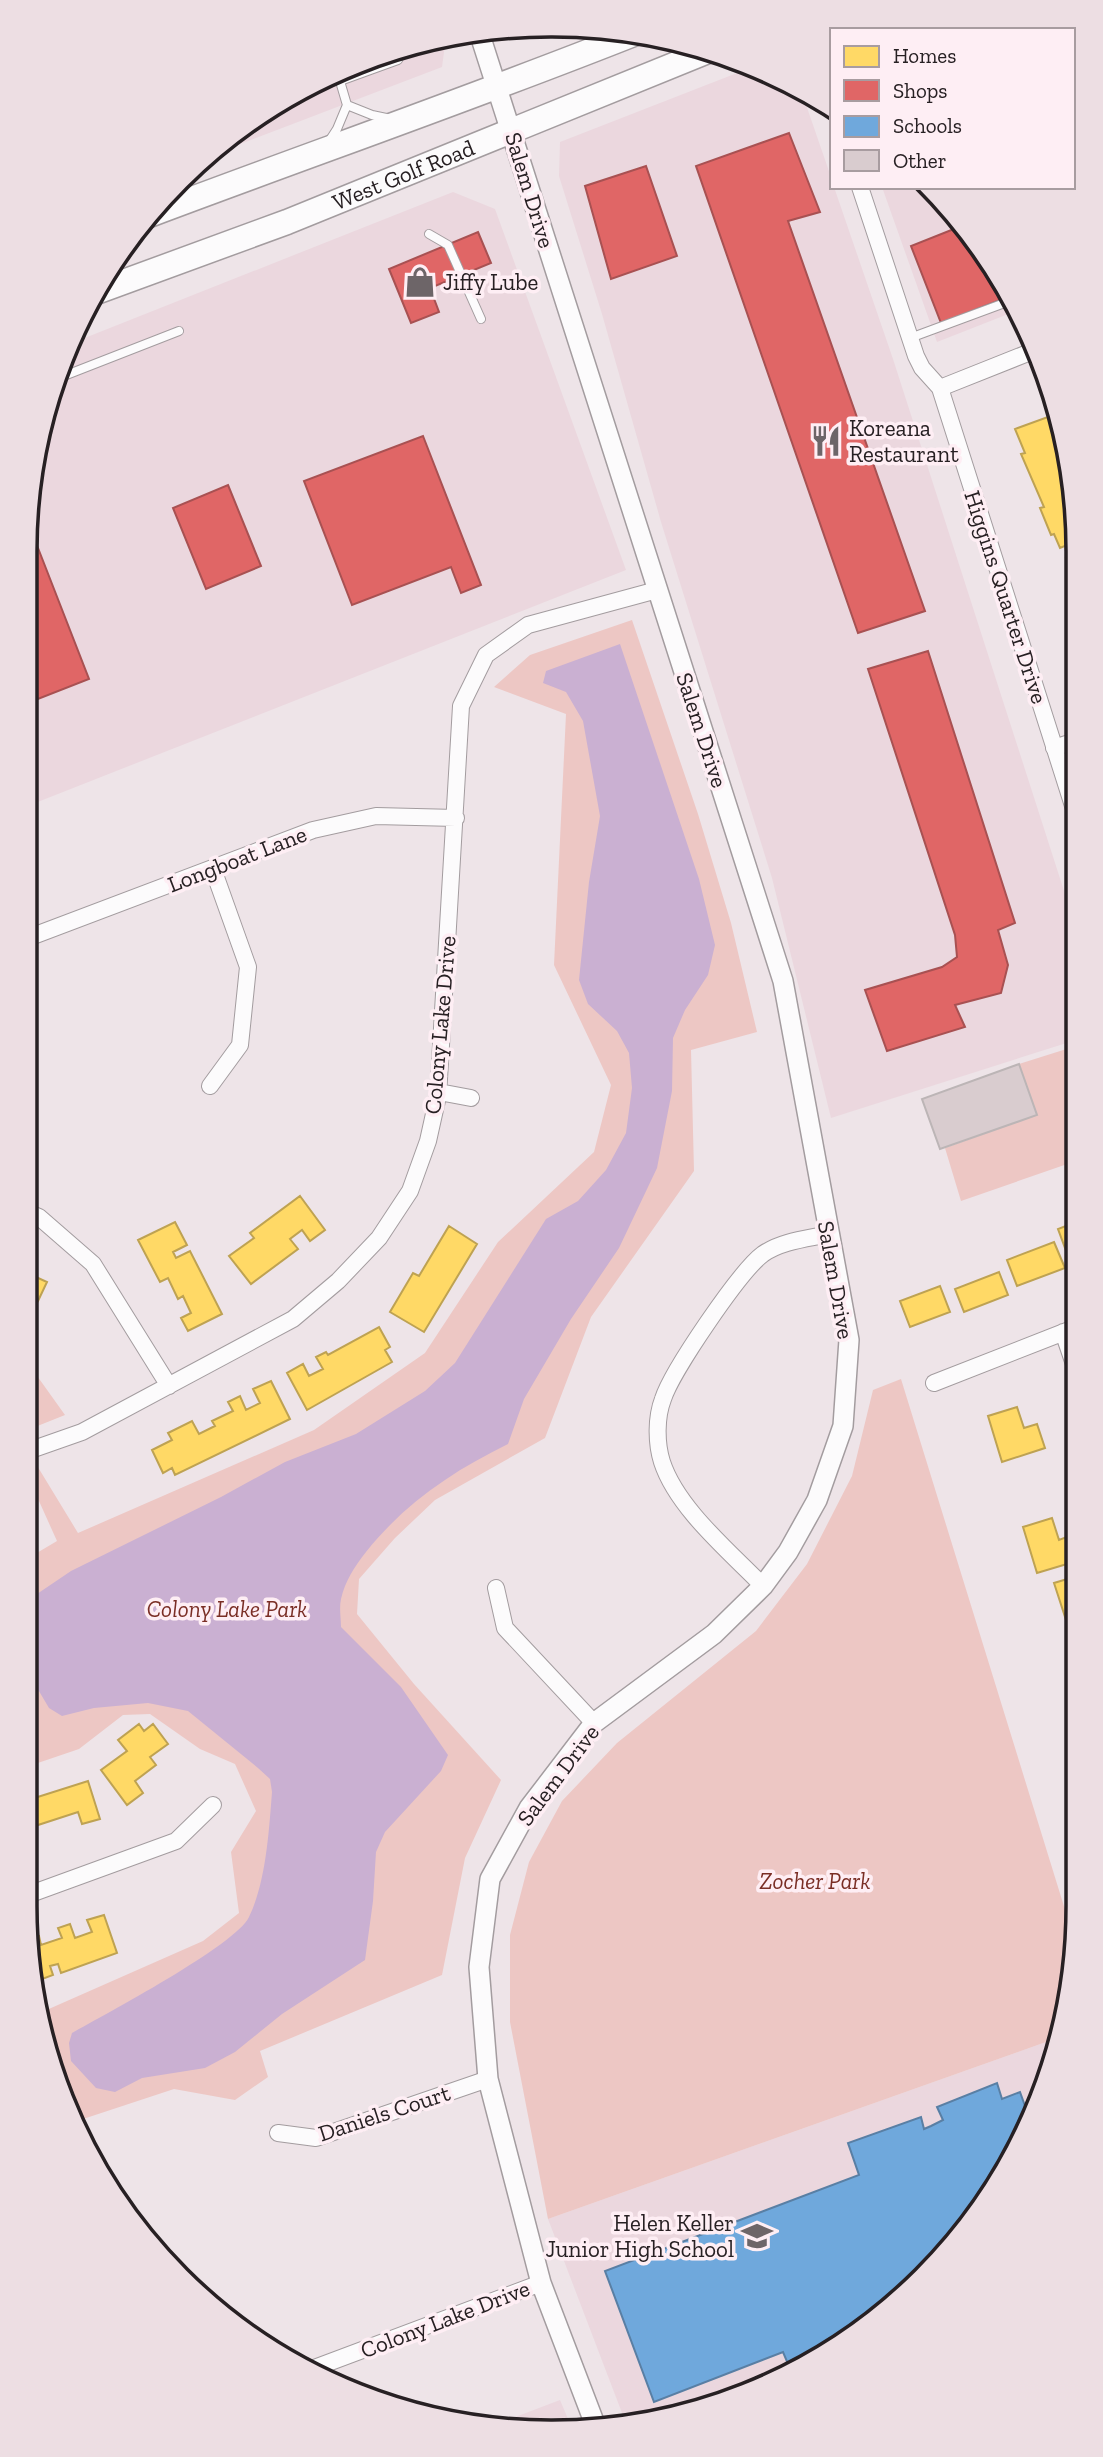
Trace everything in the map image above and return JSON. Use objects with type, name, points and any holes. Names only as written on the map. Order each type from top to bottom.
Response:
[{"type":"main road","points":[[168,208],[498,88],[616,41]]},
{"type":"main road","name":"West Golf Road","points":[[111,287],[287,222],[694,57]]},
{"type":"street","name":"Salem Drive","points":[[482,41],[783,981],[849,1340],[843,1426],[817,1500],[788,1552],[763,1586],[714,1634],[594,1723],[529,1808],[490,1880],[479,1967],[488,2079],[541,2283],[593,2418]]},
{"type":"street","name":"Higgins Quarter Drive","points":[[861,189],[910,338],[922,368],[940,388],[1066,785]]},
{"type":"street","points":[[940,388],[1026,354]]},
{"type":"street","name":"Colony Lake Drive","points":[[37,1448],[82,1432],[293,1320],[338,1281],[379,1238],[410,1191],[428,1141],[439,1092],[461,706],[486,655],[528,625],[657,590]]},
{"type":"street","points":[[1054,748],[1066,744]]},
{"type":"street","name":"Longboat Lane","points":[[37,934],[313,830],[376,816],[456,818]]},
{"type":"street","points":[[209,1086],[240,1045],[248,967],[213,869]]},
{"type":"street","points":[[439,1092],[471,1098]]},
{"type":"street","points":[[37,1216],[93,1264],[169,1386]]},
{"type":"street","points":[[763,1586],[695,1515],[675,1488],[661,1460],[658,1442],[659,1411],[672,1377],[750,1266],[777,1246],[829,1234]]},
{"type":"street","points":[[934,1383],[1066,1332]]},
{"type":"street","points":[[496,1588],[505,1628],[594,1723]]},
{"type":"street","points":[[37,1891],[176,1841],[213,1805]]},
{"type":"street","name":"Daniels Court","points":[[278,2133],[317,2138],[488,2079]]},
{"type":"street","name":"Colony Lake Drive","points":[[321,2365],[541,2283]]},
{"type":"lane","points":[[372,69],[393,62]]},
{"type":"lane","points":[[323,150],[337,129],[347,105],[340,83]]},
{"type":"lane","points":[[347,105],[372,115],[402,121]]},
{"type":"lane","points":[[429,234],[448,245],[481,319]]},
{"type":"lane","points":[[910,338],[1002,304]]},
{"type":"lane","points":[[69,374],[179,331]]},
{"type":"shaded area","points":[[445,48],[442,67],[234,146],[294,106],[386,64]]},
{"type":"shaded area","points":[[739,72],[806,104],[830,174],[830,189],[835,189],[893,359],[1066,897],[1066,1043],[831,1118],[772,878],[661,522],[602,314],[559,176],[560,142]]},
{"type":"shaded area","points":[[883,189],[916,189],[939,212],[979,266],[1008,314],[937,342]]},
{"type":"shaded area","points":[[453,192],[495,209],[626,570],[37,802],[37,552],[41,484],[54,418],[83,338]]},
{"type":"shaded area","name":"Colony Lake Park","points":[[620,644],[699,879],[715,945],[708,975],[685,1010],[673,1038],[672,1091],[657,1168],[619,1248],[571,1319],[524,1399],[508,1444],[449,1477],[397,1518],[362,1557],[343,1592],[340,1606],[341,1627],[401,1687],[448,1755],[441,1771],[385,1832],[376,1852],[365,1960],[282,2014],[235,2052],[205,2068],[142,2078],[115,2092],[96,2088],[71,2061],[69,2043],[72,2033],[196,1961],[239,1929],[249,1917],[266,1856],[272,1792],[270,1779],[188,1711],[148,1703],[94,1708],[62,1716],[49,1708],[37,1688],[37,1594],[71,1571],[221,1497],[285,1462],[356,1434],[425,1391],[455,1363],[546,1219],[578,1201],[606,1170],[626,1133],[632,1088],[629,1053],[617,1031],[588,1004],[579,980],[589,882],[600,816],[583,721],[566,692],[543,683],[546,671]]},
{"type":"shaded area","name":"Helen Keller Junior High School","points":[[1048,2041],[1027,2102],[997,2163],[960,2219],[939,2245],[891,2293],[837,2333],[779,2367],[717,2393],[685,2403],[623,2415],[548,2219]]},
{"type":"shaded area","points":[[560,2400],[568,2420],[552,2420],[512,2418]]},
{"type":"green space","name":"Colony Lake Park","points":[[632,620],[698,814],[731,923],[757,1032],[691,1050],[694,1171],[591,1317],[545,1438],[435,1500],[395,1538],[359,1579],[357,1614],[414,1684],[501,1780],[465,1858],[442,1975],[260,2051],[268,2077],[235,2100],[174,2089],[84,2119],[64,2071],[48,2009],[203,1941],[239,1913],[231,1852],[256,1811],[235,1764],[200,1749],[150,1714],[123,1715],[79,1749],[37,1763],[37,1553],[57,1541],[37,1497],[37,1466],[78,1533],[314,1430],[425,1353],[498,1242],[594,1152],[611,1085],[554,965],[566,714],[494,687],[530,655]]},
{"type":"green space","points":[[1066,1049],[1066,1164],[961,1201],[945,1148],[1037,1115],[1019,1064]]},
{"type":"green space","points":[[37,1376],[65,1415],[37,1426]]},
{"type":"green space","name":"Zocher Park","points":[[901,1379],[1066,1912],[1062,1973],[1048,2041],[548,2219],[510,2022],[510,1935],[529,1862],[562,1801],[617,1743],[756,1631],[807,1564],[852,1476],[873,1390]]},
{"type":"building: Homes","points":[[1049,417],[1062,484],[1065,518],[1066,546],[1060,548],[1054,534],[1051,535],[1040,508],[1044,507],[1021,454],[1025,453],[1015,429]]},
{"type":"building: Homes","points":[[300,1196],[325,1230],[310,1241],[302,1230],[290,1239],[298,1249],[251,1284],[229,1256],[254,1238],[250,1233]]},
{"type":"building: Homes","points":[[175,1222],[187,1245],[173,1252],[176,1258],[190,1251],[222,1314],[188,1331],[181,1318],[191,1313],[183,1296],[178,1299],[168,1278],[160,1282],[138,1240]]},
{"type":"building: Homes","points":[[449,1226],[477,1244],[424,1332],[390,1312],[413,1273],[419,1276]]},
{"type":"building: Homes","points":[[1066,1226],[1066,1251],[1058,1229]]},
{"type":"building: Homes","points":[[1054,1242],[1065,1268],[1017,1286],[1007,1260]]},
{"type":"building: Homes","points":[[999,1272],[1008,1295],[964,1312],[955,1289]]},
{"type":"building: Homes","points":[[37,1277],[47,1282],[37,1300]]},
{"type":"building: Homes","points":[[940,1286],[950,1312],[910,1327],[900,1301]]},
{"type":"building: Homes","points":[[379,1327],[390,1347],[385,1350],[392,1362],[307,1410],[287,1373],[303,1364],[309,1376],[323,1369],[316,1357],[326,1352],[328,1355]]},
{"type":"building: Homes","points":[[271,1381],[290,1419],[175,1475],[172,1468],[163,1473],[152,1450],[172,1440],[168,1433],[192,1421],[199,1434],[215,1426],[212,1421],[233,1411],[228,1402],[240,1396],[246,1410],[260,1403],[253,1389]]},
{"type":"building: Homes","points":[[1017,1407],[1024,1428],[1037,1424],[1045,1448],[1002,1462],[988,1416]]},
{"type":"building: Homes","points":[[1052,1518],[1059,1540],[1066,1537],[1066,1564],[1037,1573],[1023,1527]]},
{"type":"building: Homes","points":[[1066,1579],[1066,1620],[1054,1583]]},
{"type":"building: Homes","points":[[139,1724],[144,1731],[153,1724],[168,1744],[150,1757],[156,1765],[135,1781],[143,1793],[127,1805],[101,1770],[127,1751],[118,1740]]},
{"type":"building: Homes","points":[[88,1781],[100,1819],[82,1824],[78,1812],[37,1825],[37,1797]]},
{"type":"building: Homes","points":[[104,1915],[117,1953],[61,1973],[58,1964],[50,1966],[53,1975],[42,1979],[38,1936],[41,1945],[62,1938],[58,1928],[70,1924],[75,1938],[92,1932],[87,1920]]},
{"type":"building: Shops","points":[[789,133],[820,212],[788,221],[925,611],[858,633],[696,166]]},
{"type":"building: Shops","points":[[646,166],[677,256],[611,279],[585,186]]},
{"type":"building: Shops","points":[[953,229],[1000,300],[941,323],[911,246]]},
{"type":"building: Shops","name":"Jiffy Lube","points":[[478,232],[491,263],[430,288],[439,312],[411,323],[389,269]]},
{"type":"building: Shops","points":[[423,436],[481,585],[461,593],[451,567],[352,605],[304,481]]},
{"type":"building: Shops","points":[[228,485],[261,566],[206,589],[173,508]]},
{"type":"building: Shops","points":[[37,546],[89,679],[37,699]]},
{"type":"building: Shops","points":[[928,651],[1015,923],[998,930],[1008,965],[1001,993],[955,1005],[965,1027],[887,1051],[865,990],[942,967],[957,957],[955,935],[868,669]]},
{"type":"building: Schools","points":[[997,2083],[1002,2099],[1020,2092],[1025,2106],[997,2163],[960,2219],[939,2245],[891,2293],[865,2314],[809,2351],[787,2363],[783,2352],[654,2402],[605,2271],[859,2175],[848,2143],[921,2117],[924,2129],[943,2120],[937,2107]]},
{"type":"building: Other","points":[[1019,1064],[1037,1115],[940,1149],[922,1099]]},
{"type":"place","name":"Jiffy Lube","points":[[420,282]]},
{"type":"place","name":"Koreana Restaurant","points":[[826,441]]},
{"type":"place","name":"Helen Keller Junior High School","points":[[757,2236]]}]
